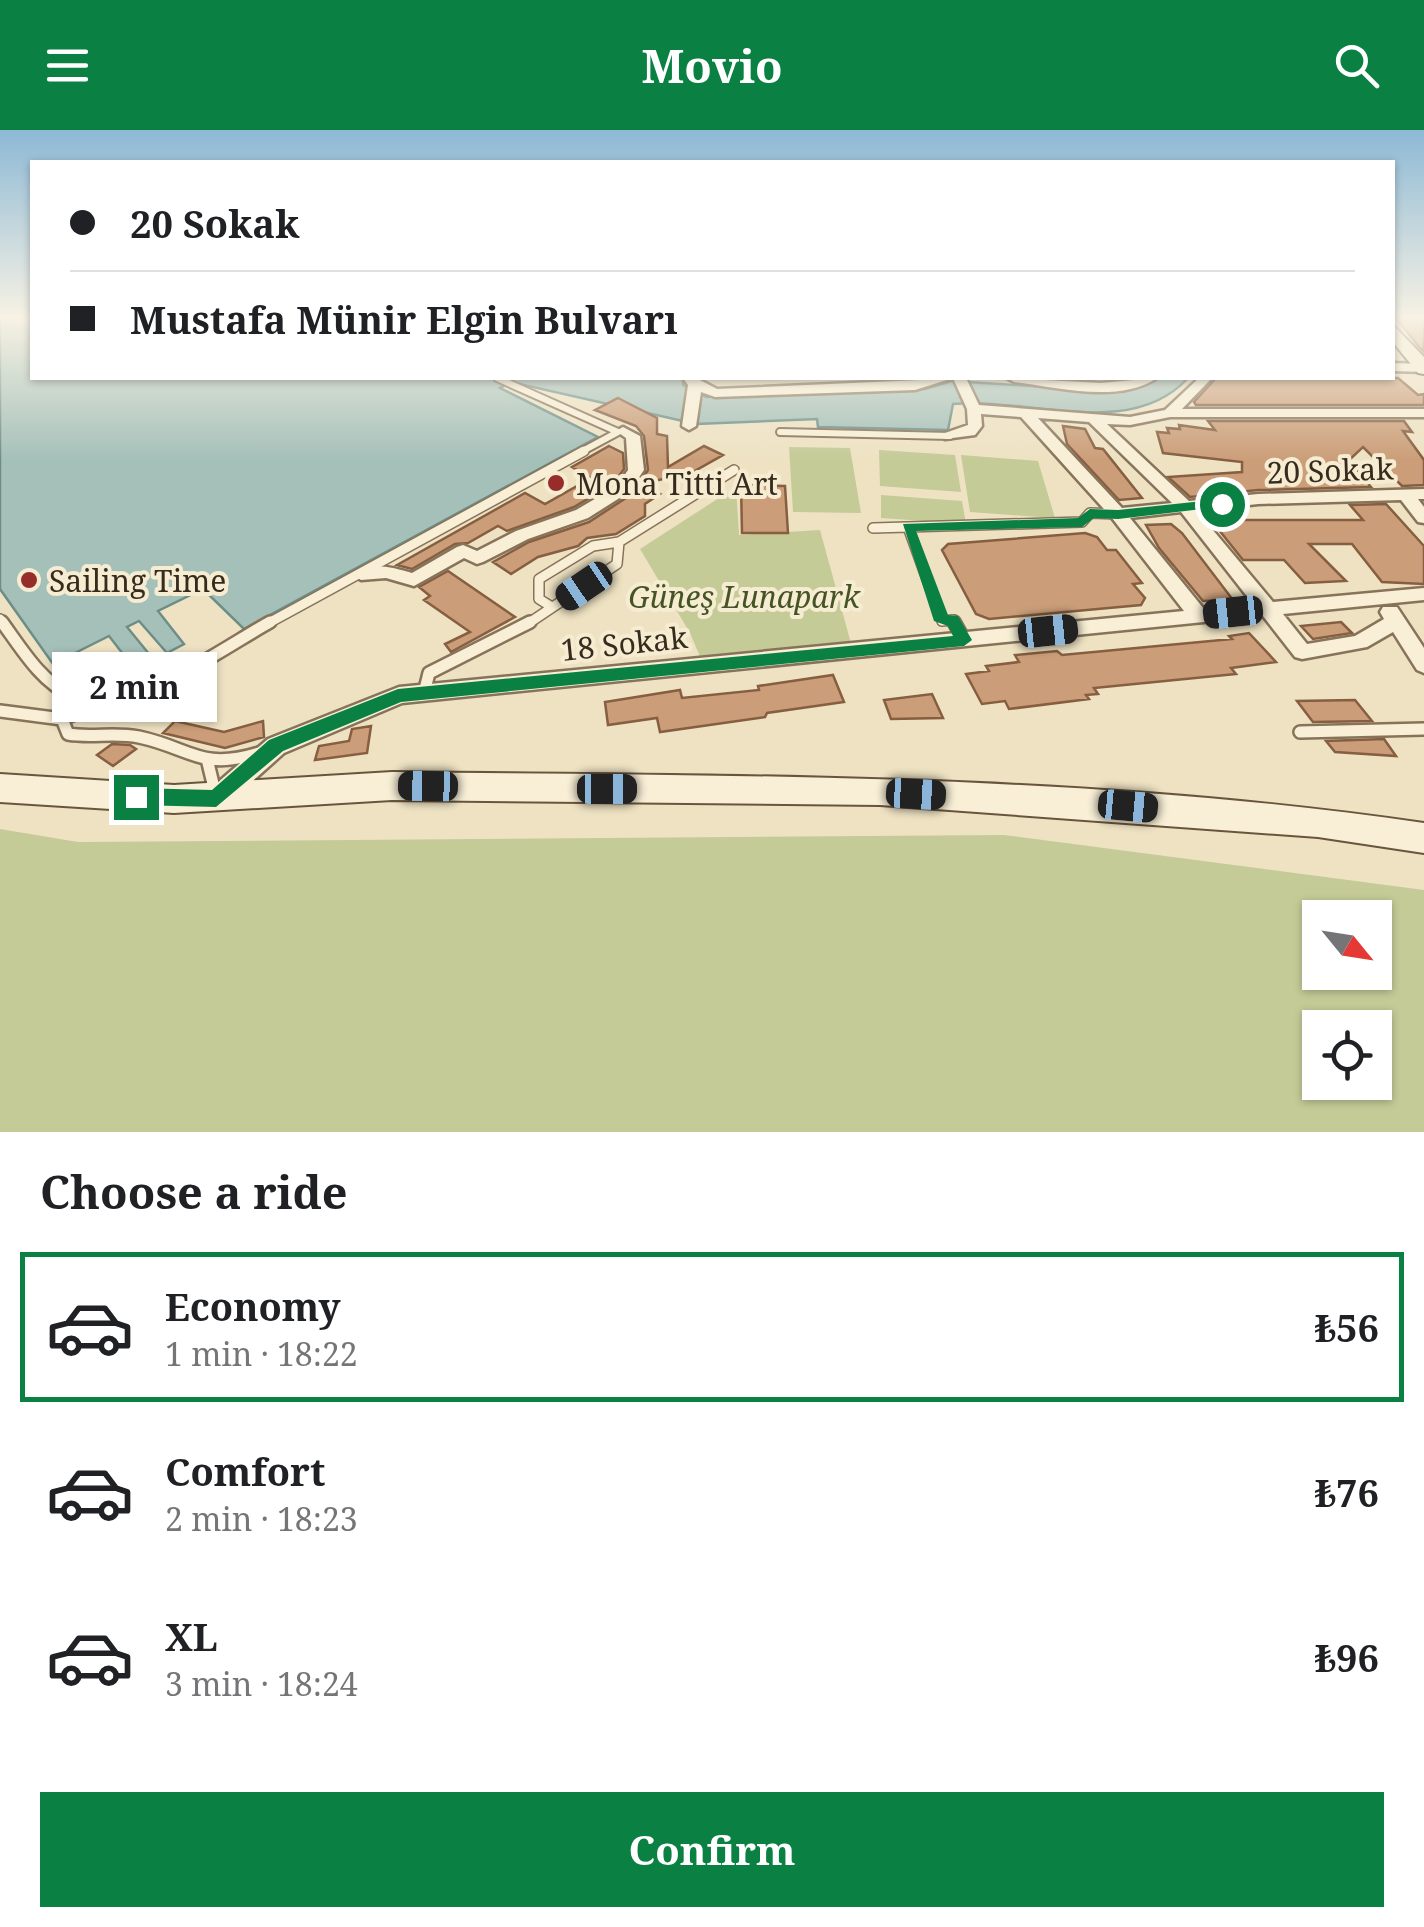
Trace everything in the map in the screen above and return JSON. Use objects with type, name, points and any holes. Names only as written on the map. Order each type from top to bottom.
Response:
[{"type":"street","points":[[1395,368],[1423,369]]},
{"type":"street","points":[[689,426],[692,381],[715,394],[792,385],[926,380]]},
{"type":"street","points":[[950,436],[970,432],[975,426],[973,407],[957,380]]},
{"type":"street","points":[[1082,381],[1113,387],[1145,380]]},
{"type":"street","points":[[1170,413],[1204,380]]},
{"type":"street","points":[[973,407],[1130,421],[1170,413],[1424,413]]},
{"type":"street","points":[[1026,414],[1118,514],[1198,615]]},
{"type":"street","points":[[1095,420],[1186,508],[1302,652],[1360,642],[1396,621]]},
{"type":"street","points":[[361,574],[388,572],[414,580],[463,552],[477,558],[593,508],[628,484],[636,470],[633,436],[624,431]]},
{"type":"street","points":[[1405,494],[1424,518]]},
{"type":"street","name":"20 Sokak","points":[[1118,514],[1277,498],[1424,494]]},
{"type":"street","name":"18 Sokak","points":[[216,798],[276,746],[398,695],[1424,594]]},
{"type":"street","points":[[1381,598],[1424,665]]},
{"type":"street","points":[[0,788],[216,798],[392,786],[880,791],[1299,820],[1424,838]]},
{"type":"lane","points":[[0,711],[62,720],[101,703],[138,694],[618,432],[501,380]]},
{"type":"lane","points":[[780,432],[950,436]]},
{"type":"lane","points":[[552,607],[539,599],[539,580],[593,546],[619,542],[734,470]]},
{"type":"lane","points":[[873,528],[1082,522],[1090,513],[1118,514]]},
{"type":"lane","points":[[908,527],[942,621],[952,620],[964,640]]},
{"type":"lane","points":[[424,693],[429,672],[552,607],[617,564],[619,542]]},
{"type":"lane","points":[[0,619],[40,671],[64,694],[80,702],[101,703]]},
{"type":"lane","points":[[62,720],[68,734],[143,738],[208,763],[231,763],[276,746]]},
{"type":"lane","points":[[1300,732],[1424,729]]},
{"type":"lane","points":[[208,763],[216,798]]},
{"type":"green space","points":[[789,447],[850,448],[861,513],[793,512]]},
{"type":"green space","points":[[879,450],[955,455],[961,492],[880,486]]},
{"type":"green space","points":[[961,455],[1038,461],[1055,518],[970,512]]},
{"type":"green space","name":"Güneş Lunapark","points":[[736,487],[739,535],[820,530],[852,647],[702,661],[690,633],[640,549]]},
{"type":"green space","points":[[881,495],[962,501],[966,524],[881,518]]},
{"type":"green space","points":[[0,829],[78,842],[1004,835],[1424,890],[1424,1132],[0,1132]]},
{"type":"water","points":[[0,366],[30,366],[30,380],[683,380],[683,385],[706,397],[811,393],[812,389],[925,389],[952,381],[1123,392],[1153,380],[1185,380],[1164,397],[1138,408],[1108,412],[953,404],[948,430],[818,427],[817,419],[696,424],[511,382],[500,388],[598,437],[244,629],[203,589],[158,611],[184,644],[167,653],[139,621],[127,627],[163,671],[144,681],[109,636],[53,664],[0,589]]},
{"type":"building","points":[[1398,378],[1418,395],[1424,394],[1424,405],[1194,402],[1214,380]]},
{"type":"building","points":[[618,398],[657,418],[657,434],[667,436],[668,467],[704,446],[723,455],[691,473],[640,484],[660,494],[645,504],[645,516],[616,534],[587,538],[578,546],[538,557],[511,574],[493,562],[529,542],[589,522],[632,494],[648,470],[644,436],[636,426],[595,410]]},
{"type":"building","points":[[1208,421],[1404,421],[1412,432],[1403,431],[1424,460],[1424,485],[1402,486],[1363,447],[1348,461],[1371,487],[1258,490],[1190,497],[1168,477],[1242,472],[1242,462],[1163,453],[1157,432],[1169,433],[1167,428],[1180,429],[1179,425],[1215,430]]},
{"type":"building","points":[[1063,426],[1085,429],[1095,448],[1103,449],[1142,498],[1119,500],[1067,444]]},
{"type":"building","points":[[609,446],[623,453],[624,469],[614,483],[574,507],[507,531],[498,526],[468,543],[455,544],[412,569],[397,565],[525,493],[545,504],[591,478],[572,467]]},
{"type":"building","points":[[741,485],[785,486],[788,533],[742,533]]},
{"type":"building","points":[[1386,504],[1424,546],[1424,584],[1382,582],[1352,544],[1309,544],[1346,581],[1305,583],[1284,560],[1243,560],[1211,520],[1363,520],[1350,505]]},
{"type":"building","points":[[1171,524],[1233,600],[1203,601],[1159,548],[1146,525]]},
{"type":"building","points":[[1085,533],[1097,537],[1107,550],[1116,550],[1142,583],[1133,584],[1145,598],[1141,605],[989,619],[976,614],[942,550],[948,544]]},
{"type":"building","points":[[448,571],[515,617],[451,652],[445,644],[470,632],[424,600],[430,596],[419,587]]},
{"type":"building","points":[[1341,622],[1352,633],[1313,639],[1301,626]]},
{"type":"building","points":[[1249,633],[1276,662],[1231,668],[1236,674],[1094,688],[1098,694],[1086,695],[1089,699],[1009,709],[1005,701],[982,704],[966,674],[989,671],[986,666],[1019,662],[1015,655],[1057,651],[1062,655],[1232,639],[1229,636]]},
{"type":"building","points":[[833,675],[844,702],[660,732],[657,718],[608,725],[605,702],[680,690],[682,698],[759,690],[758,686]]},
{"type":"building","points":[[932,694],[943,718],[891,719],[884,700]]},
{"type":"building","points":[[1355,700],[1372,721],[1313,722],[1297,701]]},
{"type":"building","points":[[175,721],[224,732],[263,721],[264,737],[225,748],[163,733]]},
{"type":"building","points":[[371,726],[367,753],[315,760],[319,746],[349,741],[352,729]]},
{"type":"building","points":[[1384,739],[1396,756],[1335,752],[1326,741]]},
{"type":"building","points":[[112,744],[136,749],[113,766],[97,755]]},
{"type":"place","name":"Mona Titti Art","points":[[556,483]]},
{"type":"place","name":"Sailing Time","points":[[29,580]]},
{"type":"route","points":[[136,797],[216,798],[276,746],[398,695],[964,640],[952,620],[942,621],[908,527],[1082,522],[1090,513],[1222,504]]}]
